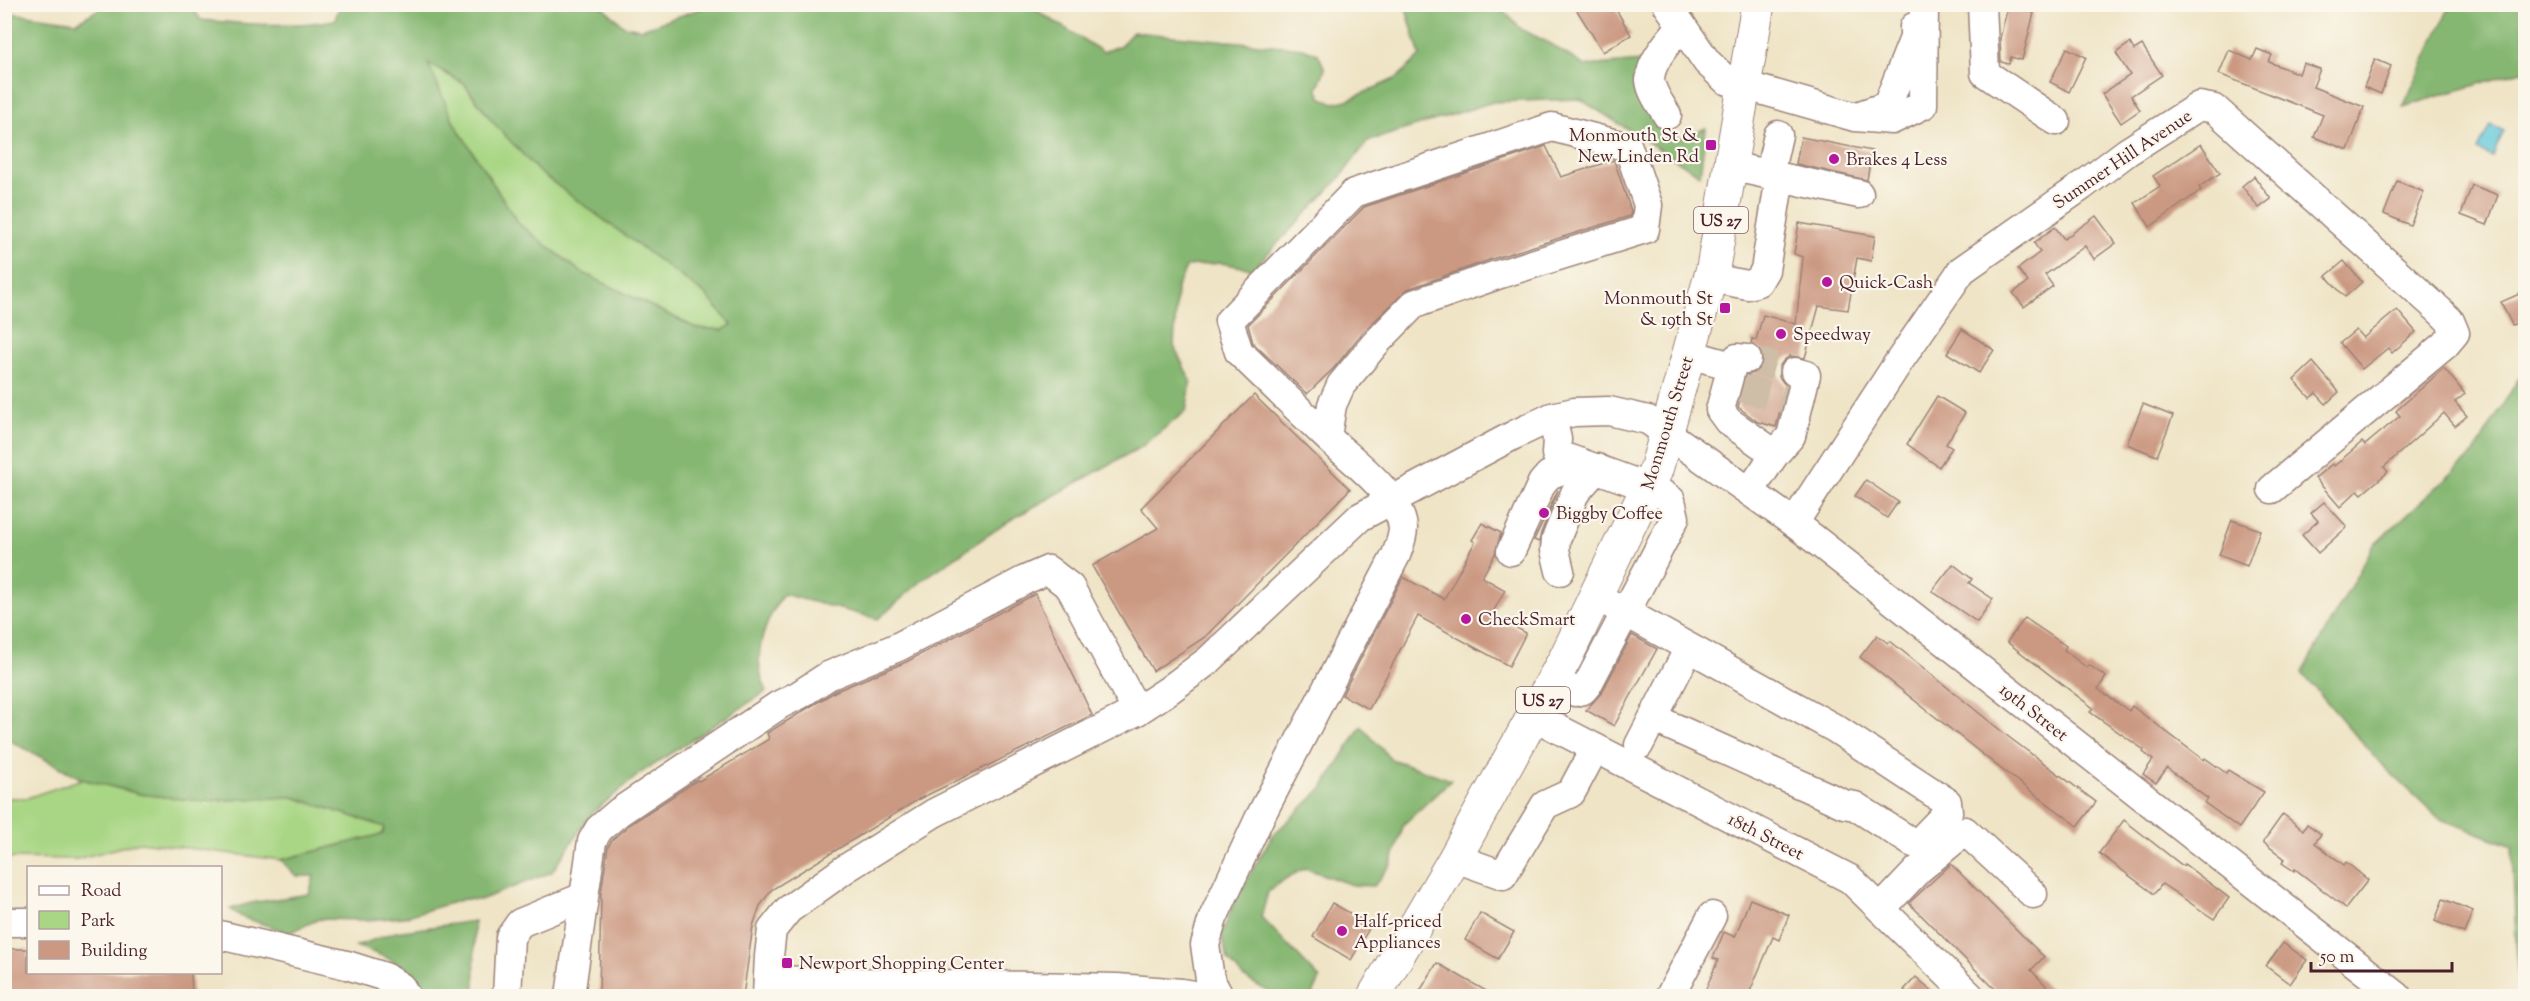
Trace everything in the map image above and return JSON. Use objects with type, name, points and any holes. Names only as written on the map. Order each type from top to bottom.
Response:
[{"type":"main road","name":"Monmouth Street","points":[[1374,996],[1455,858],[1554,679],[1648,488],[1667,432],[1710,278],[1758,4]]},
{"type":"main road","points":[[1390,996],[1398,984],[1398,957]]},
{"type":"street","points":[[1855,117],[1887,106],[1914,38],[1914,4]]},
{"type":"street","points":[[1675,15],[1707,62],[1726,80],[1855,117],[1892,120],[1923,105],[1924,4]]},
{"type":"street","points":[[1982,4],[1984,73],[2056,121]]},
{"type":"street","points":[[1667,115],[1654,93],[1650,79],[1654,65],[1671,38],[1675,15]]},
{"type":"street","name":"Summer Hill Avenue","points":[[1794,523],[1898,363],[1962,270],[2127,152],[2199,106],[2216,109],[2440,311],[2450,321],[2455,333],[2445,345],[2272,489]]},
{"type":"street","points":[[1219,996],[1210,979],[1205,945],[1213,918],[1259,819],[1396,555],[1403,530],[1401,519],[1392,501],[1368,475],[1327,437],[1239,352],[1229,321],[1354,193],[1552,127],[1628,147],[1648,205],[1645,229],[1497,275],[1414,304],[1375,344],[1341,385],[1332,405],[1327,437]]},
{"type":"street","points":[[1710,278],[1748,285],[1758,282],[1765,270],[1778,135]]},
{"type":"street","points":[[1730,166],[1859,194]]},
{"type":"street","points":[[1689,354],[1737,374],[1720,410],[1728,421],[1775,454]]},
{"type":"street","points":[[1750,491],[1775,454],[1791,436],[1793,402],[1806,375],[1795,372]]},
{"type":"street","name":"19th Street","points":[[768,988],[772,930],[788,910],[854,863],[934,813],[1137,711],[1209,660],[1360,516],[1552,417],[1574,412],[1609,411],[1648,420],[1794,523],[2397,996]]},
{"type":"street","points":[[1552,417],[1557,439],[1556,454],[1658,491],[1671,500],[1675,518],[1583,690],[1575,692],[1554,679]]},
{"type":"street","points":[[1511,551],[1542,483],[1549,475],[1589,466]]},
{"type":"street","points":[[1560,572],[1555,550],[1556,539],[1589,466]]},
{"type":"street","points":[[570,996],[592,841],[598,829],[619,812],[779,705],[828,676],[867,662],[1047,570],[1070,587],[1137,711]]},
{"type":"street","points":[[1596,596],[1836,729],[1947,802],[1948,812],[1919,843],[1913,843],[1855,806],[1844,804],[1653,718]]},
{"type":"street","points":[[1639,745],[1689,648]]},
{"type":"street","name":"18th Street","points":[[1533,716],[1850,879],[1970,996]]},
{"type":"street","points":[[1455,858],[1503,875],[1545,805],[1572,793],[1595,748]]},
{"type":"street","points":[[1881,909],[1918,870],[1965,831],[2033,894]]},
{"type":"street","points":[[507,996],[510,937],[520,923],[583,897]]},
{"type":"street","points":[[1670,996],[1712,916]]},
{"type":"street","points":[[4,921],[27,922]]},
{"type":"street","points":[[222,935],[347,965],[385,977],[401,987],[406,996]]},
{"type":"street","points":[[768,988],[1117,988],[1201,996]]},
{"type":"green space","points":[[190,4],[201,20],[285,25],[335,20],[340,5],[591,4],[604,8],[624,26],[642,29],[711,5],[1028,5],[1103,52],[1121,45],[1133,32],[1303,48],[1318,54],[1325,69],[1317,89],[1322,98],[1334,103],[1348,100],[1397,78],[1420,56],[1405,5],[1498,5],[1521,29],[1585,66],[1642,61],[1650,110],[1679,139],[1706,128],[1700,175],[1580,99],[1493,102],[1368,141],[1339,179],[1253,269],[1221,263],[1187,266],[1177,287],[1174,346],[1191,382],[1186,411],[1141,447],[1012,519],[925,578],[878,619],[783,594],[765,628],[759,653],[759,666],[767,691],[642,772],[590,815],[552,872],[480,900],[464,899],[404,917],[366,920],[319,919],[289,933],[242,917],[230,909],[251,903],[309,894],[314,876],[296,876],[281,860],[383,834],[385,827],[293,797],[200,801],[140,794],[82,779],[5,738],[4,12],[77,22],[106,5]],"holes":[[[428,63],[464,83],[492,121],[539,172],[706,295],[732,325],[723,330],[696,328],[581,272],[519,224],[454,123]]]},
{"type":"green space","points":[[2451,4],[2525,5],[2525,72],[2521,71],[2403,107]]},
{"type":"green space","points":[[427,63],[464,84],[492,121],[539,172],[706,295],[732,325],[723,330],[696,328],[581,272],[519,224],[454,123]]},
{"type":"green space","points":[[2525,368],[2525,986],[2518,986],[2512,846],[2439,818],[2376,759],[2302,673],[2374,545],[2474,453]]},
{"type":"green space","points":[[1361,726],[1391,759],[1451,780],[1404,824],[1391,864],[1374,886],[1352,885],[1305,868],[1268,892],[1261,917],[1320,979],[1314,992],[1309,996],[1274,995],[1243,977],[1228,960],[1221,936],[1235,900],[1272,836],[1323,788]]},
{"type":"green space","points":[[82,779],[140,794],[200,801],[293,797],[385,827],[383,834],[281,860],[140,842],[77,859],[5,858],[4,798],[27,798]]},
{"type":"green space","points":[[474,921],[475,996],[418,996],[401,967],[387,958],[356,946],[396,932]]},
{"type":"water","points":[[2490,125],[2504,131],[2492,157],[2478,150]]},
{"type":"building","points":[[1573,4],[1613,4],[1631,35],[1603,52]]},
{"type":"building","points":[[2008,6],[2034,13],[2022,60],[2011,57],[2009,64],[2001,62],[2000,38]]},
{"type":"building","points":[[2130,43],[2134,50],[2142,45],[2162,75],[2131,96],[2140,110],[2121,123],[2102,94],[2130,75],[2116,53]]},
{"type":"building","points":[[2067,48],[2086,57],[2069,92],[2050,82]]},
{"type":"building","points":[[2257,49],[2272,55],[2269,62],[2299,74],[2303,63],[2320,69],[2313,87],[2364,107],[2348,150],[2314,137],[2323,115],[2219,74],[2229,50],[2252,60]]},
{"type":"building","points":[[2375,59],[2391,66],[2381,94],[2364,87]]},
{"type":"building","name":"Brakes 4 Less","points":[[1801,137],[1872,151],[1867,180],[1796,164]]},
{"type":"building","points":[[2201,144],[2220,173],[2199,187],[2201,190],[2150,227],[2135,203],[2160,186],[2153,176]]},
{"type":"building","points":[[1546,146],[1561,177],[1614,160],[1631,211],[1630,216],[1492,259],[1408,289],[1363,332],[1334,368],[1307,394],[1253,343],[1248,325],[1364,207]]},
{"type":"building","points":[[2254,176],[2271,199],[2259,208],[2242,186]]},
{"type":"building","points":[[2397,181],[2424,192],[2410,225],[2384,214]]},
{"type":"building","points":[[2472,185],[2498,195],[2487,225],[2461,215]]},
{"type":"building","points":[[2096,216],[2116,243],[2094,259],[2085,246],[2045,275],[2053,286],[2024,307],[2013,293],[2028,282],[2018,269],[2040,252],[2034,243],[2055,227],[2064,239]]},
{"type":"building","points":[[1799,223],[1875,236],[1871,261],[1857,258],[1848,310],[1819,306],[1805,358],[1790,356],[1779,367],[1779,377],[1786,386],[1776,427],[1758,422],[1738,407],[1747,375],[1754,374],[1760,369],[1763,361],[1762,352],[1751,343],[1752,339],[1756,340],[1763,315],[1796,324],[1803,257],[1794,254]]},
{"type":"building","points":[[2344,261],[2362,282],[2345,297],[2326,276]]},
{"type":"building","points":[[2526,291],[2526,319],[2512,325],[2501,302]]},
{"type":"building","points":[[2397,310],[2416,332],[2392,353],[2388,348],[2362,369],[2340,343],[2356,330],[2363,338]]},
{"type":"building","points":[[1962,329],[1994,350],[1979,373],[1947,353]]},
{"type":"building","points":[[2313,362],[2339,392],[2326,404],[2316,393],[2310,398],[2294,380]]},
{"type":"building","points":[[2444,368],[2465,394],[2455,402],[2467,416],[2455,426],[2444,413],[2384,467],[2388,472],[2362,494],[2358,490],[2340,507],[2315,478],[2332,464],[2334,466],[2362,442],[2365,445],[2400,416],[2396,411]]},
{"type":"building","points":[[1254,395],[1350,489],[1205,637],[1153,671],[1092,566],[1158,528],[1141,508]]},
{"type":"building","points":[[1937,396],[1965,413],[1946,444],[1952,448],[1939,467],[1907,444]]},
{"type":"building","points":[[2143,404],[2173,416],[2157,456],[2127,444]]},
{"type":"building","points":[[1866,480],[1898,502],[1887,518],[1855,496]]},
{"type":"building","points":[[1558,490],[1539,542],[1534,540]]},
{"type":"building","points":[[2324,502],[2347,527],[2318,553],[2302,535],[2318,521],[2311,513]]},
{"type":"building","points":[[2232,520],[2260,530],[2247,566],[2219,555]]},
{"type":"building","points":[[1482,523],[1501,533],[1495,554],[1482,577],[1505,590],[1492,614],[1526,633],[1509,666],[1418,616],[1369,709],[1342,695],[1403,577],[1444,599],[1475,542],[1472,540]]},
{"type":"building","points":[[1953,564],[1972,579],[1969,583],[1993,599],[1977,622],[1932,591]]},
{"type":"building","points":[[1035,594],[1092,715],[919,799],[771,890],[760,906],[753,926],[743,996],[599,996],[601,893],[608,847],[612,840],[629,825],[697,780],[699,781],[769,739],[767,733],[836,691],[906,662]]},
{"type":"building","points":[[2025,618],[2066,646],[2064,650],[2087,668],[2089,665],[2106,677],[2098,689],[2129,711],[2132,706],[2204,760],[2205,758],[2226,773],[2228,770],[2264,792],[2239,828],[2205,803],[2208,799],[2167,768],[2156,783],[2143,774],[2153,760],[2143,752],[2144,750],[2090,712],[2093,708],[2007,642]]},
{"type":"building","points":[[1632,635],[1657,649],[1614,726],[1586,710],[1602,692]]},
{"type":"building","points":[[1877,635],[1888,643],[1890,641],[2010,738],[2096,802],[2078,826],[2001,769],[1860,657]]},
{"type":"building","points":[[2283,814],[2303,830],[2307,824],[2321,834],[2315,843],[2344,865],[2346,862],[2368,880],[2346,908],[2295,869],[2294,871],[2282,863],[2285,859],[2263,842]]},
{"type":"building","points":[[2124,820],[2229,898],[2214,919],[2162,884],[2154,894],[2099,853]]},
{"type":"building","points":[[1951,864],[2044,957],[2031,970],[2056,996],[2002,996],[1909,903]]},
{"type":"building","points":[[1750,899],[1789,915],[1779,940],[1773,937],[1748,996],[1703,996],[1718,960],[1713,958],[1724,932],[1735,937]]},
{"type":"building","points":[[2443,899],[2473,911],[2464,933],[2435,921]]},
{"type":"building","name":"Half-priced Appliances","points":[[1332,903],[1371,925],[1351,960],[1313,937]]},
{"type":"building","points":[[1480,913],[1514,932],[1498,959],[1465,940]]},
{"type":"building","points":[[2283,943],[2307,960],[2290,984],[2266,966]]},
{"type":"building","points":[[4,949],[27,949],[27,974],[191,974],[192,996],[4,996]]},
{"type":"building","points":[[1437,963],[1495,996],[1417,996]]},
{"type":"building","points":[[1916,977],[1938,996],[1912,996],[1904,990]]},
{"type":"tunnel","points":[[1747,359],[1795,372]]},
{"type":"tunnel","points":[[1740,388],[1788,400]]},
{"type":"place","name":"Monmouth St & New Linden Rd","points":[[1711,145]]},
{"type":"place","name":"Brakes 4 Less","points":[[1834,159]]},
{"type":"place","name":"Quick-Cash","points":[[1827,282]]},
{"type":"place","name":"Monmouth St & 19th St","points":[[1725,308]]},
{"type":"place","name":"Speedway","points":[[1781,334]]},
{"type":"place","name":"Biggby Coffee","points":[[1544,513]]},
{"type":"place","name":"CheckSmart","points":[[1466,619]]},
{"type":"place","name":"Half-priced Appliances","points":[[1342,931]]},
{"type":"place","name":"Newport Shopping Center","points":[[787,963]]}]
